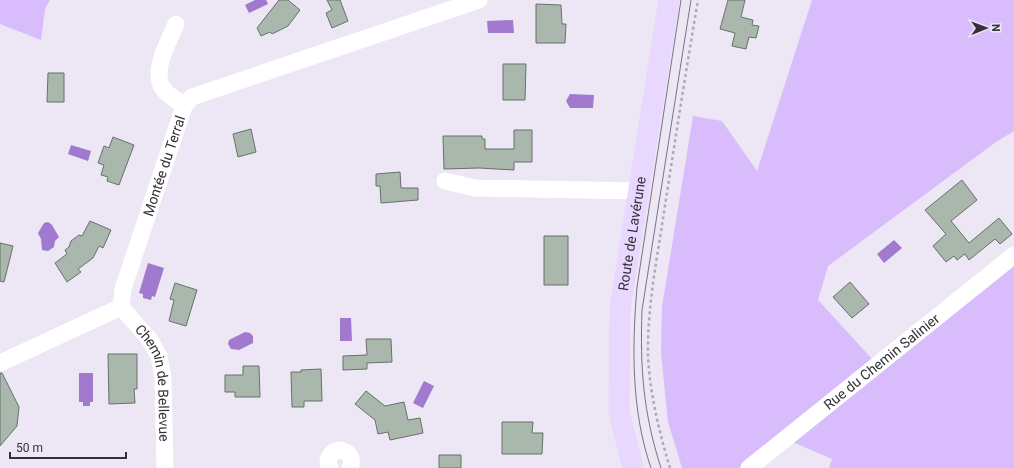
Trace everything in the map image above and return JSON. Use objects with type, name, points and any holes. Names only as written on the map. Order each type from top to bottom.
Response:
[{"type":"main road","name":"Route de Lavérune","points":[[633,468],[619,411],[618,349],[620,308],[669,0]]},
{"type":"street","name":"Montée du Terral","points":[[121,307],[123,289],[184,106],[192,97],[479,0]]},
{"type":"street","points":[[176,24],[162,56],[158,76],[163,90],[184,106]]},
{"type":"street","points":[[445,181],[475,188],[639,191]]},
{"type":"street","name":"Rue du Chemin Salinier","points":[[749,468],[1014,255]]},
{"type":"street","points":[[0,363],[121,307]]},
{"type":"street","name":"Chemin de Bellevue","points":[[121,307],[150,340],[159,356],[162,377],[165,468]]},
{"type":"street","points":[[330,468],[328,460],[330,454],[340,450],[349,454],[352,459],[350,468]]},
{"type":"path","points":[[670,468],[656,423],[651,388],[648,355],[649,320],[698,0]]},
{"type":"shaded area","points":[[0,0],[50,0],[45,9],[41,40],[0,24]]},
{"type":"shaded area","points":[[255,0],[266,0],[268,4],[249,13],[245,5]]},
{"type":"shaded area","points":[[812,0],[1014,0],[1014,131],[996,142],[828,266],[818,300],[874,361],[740,468],[682,468],[668,422],[661,353],[662,307],[693,116],[722,121],[757,171]]},
{"type":"shaded area","points":[[513,20],[514,33],[488,33],[487,21]]},
{"type":"shaded area","points":[[570,94],[594,95],[593,108],[570,108],[566,101]]},
{"type":"shaded area","points":[[71,145],[91,151],[88,161],[68,154]]},
{"type":"shaded area","points":[[48,222],[52,225],[59,237],[55,241],[54,247],[48,251],[42,250],[41,239],[38,233],[44,223]]},
{"type":"shaded area","points":[[894,240],[902,248],[884,263],[877,254]]},
{"type":"shaded area","points":[[148,263],[164,268],[155,297],[152,296],[151,300],[143,298],[143,294],[139,293]]},
{"type":"shaded area","points":[[1014,266],[1014,468],[829,468],[832,459],[790,441]]},
{"type":"shaded area","points":[[340,318],[351,318],[352,341],[340,341]]},
{"type":"shaded area","points":[[245,332],[250,333],[253,336],[253,343],[239,350],[231,349],[228,344],[229,340]]},
{"type":"shaded area","points":[[79,373],[93,373],[93,402],[90,402],[90,406],[83,406],[83,402],[79,402]]},
{"type":"shaded area","points":[[424,381],[434,386],[423,408],[413,403]]},
{"type":"building","points":[[279,0],[288,0],[300,10],[288,26],[272,34],[270,32],[261,36],[257,28]]},
{"type":"building","points":[[327,0],[340,0],[348,21],[332,28],[326,13],[332,10]]},
{"type":"building","points":[[728,0],[745,0],[741,17],[753,20],[752,25],[759,26],[756,38],[749,37],[746,49],[732,46],[735,33],[720,29]]},
{"type":"building","points":[[536,4],[561,5],[562,24],[566,24],[565,43],[536,43]]},
{"type":"building","points":[[503,64],[526,64],[525,100],[503,100]]},
{"type":"building","points":[[48,73],[64,73],[64,102],[47,102]]},
{"type":"building","points":[[251,129],[256,152],[238,157],[233,134]]},
{"type":"building","points":[[514,130],[532,130],[532,162],[514,162],[514,170],[479,168],[444,169],[443,136],[482,136],[482,139],[485,139],[485,149],[514,149]]},
{"type":"building","points":[[113,137],[134,145],[119,185],[107,181],[108,177],[101,175],[104,165],[98,163],[104,146],[109,148]]},
{"type":"building","points":[[400,172],[401,188],[418,188],[418,200],[381,203],[380,186],[376,186],[376,174]]},
{"type":"building","points":[[962,180],[977,200],[951,221],[969,243],[999,218],[1012,234],[1000,244],[995,239],[969,260],[965,254],[957,260],[954,256],[946,262],[933,246],[946,234],[925,210]]},
{"type":"building","points":[[90,221],[111,230],[103,248],[99,246],[93,258],[78,269],[81,272],[67,282],[55,263],[67,254],[65,250],[69,247],[71,241],[79,235],[82,236]]},
{"type":"building","points":[[544,236],[568,236],[568,285],[544,285]]},
{"type":"building","points":[[0,243],[13,246],[4,282],[0,281]]},
{"type":"building","points":[[850,282],[869,304],[852,318],[833,297]]},
{"type":"building","points":[[175,283],[197,290],[186,326],[169,321],[174,300],[170,299]]},
{"type":"building","points":[[366,339],[391,339],[392,362],[367,363],[367,369],[343,370],[343,356],[367,355]]},
{"type":"building","points":[[108,354],[137,354],[137,389],[134,389],[135,403],[109,404]]},
{"type":"building","points":[[243,366],[259,366],[260,397],[235,397],[235,392],[225,392],[225,375],[243,375]]},
{"type":"building","points":[[321,369],[322,401],[304,401],[304,407],[292,407],[291,372]]},
{"type":"building","points":[[0,373],[2,373],[19,407],[17,426],[0,446]]},
{"type":"building","points":[[366,391],[385,406],[404,402],[408,420],[420,418],[423,433],[390,440],[388,432],[378,434],[375,420],[355,404]]},
{"type":"building","points":[[502,422],[533,422],[532,433],[543,433],[542,454],[502,454]]},
{"type":"building","points":[[439,455],[461,455],[461,468],[439,468]]},
{"type":"tram line","points":[[651,468],[644,446],[636,401],[634,355],[635,310],[637,287],[681,0]]},
{"type":"tram line","points":[[661,468],[650,428],[644,390],[642,371],[642,310],[691,0]]}]
